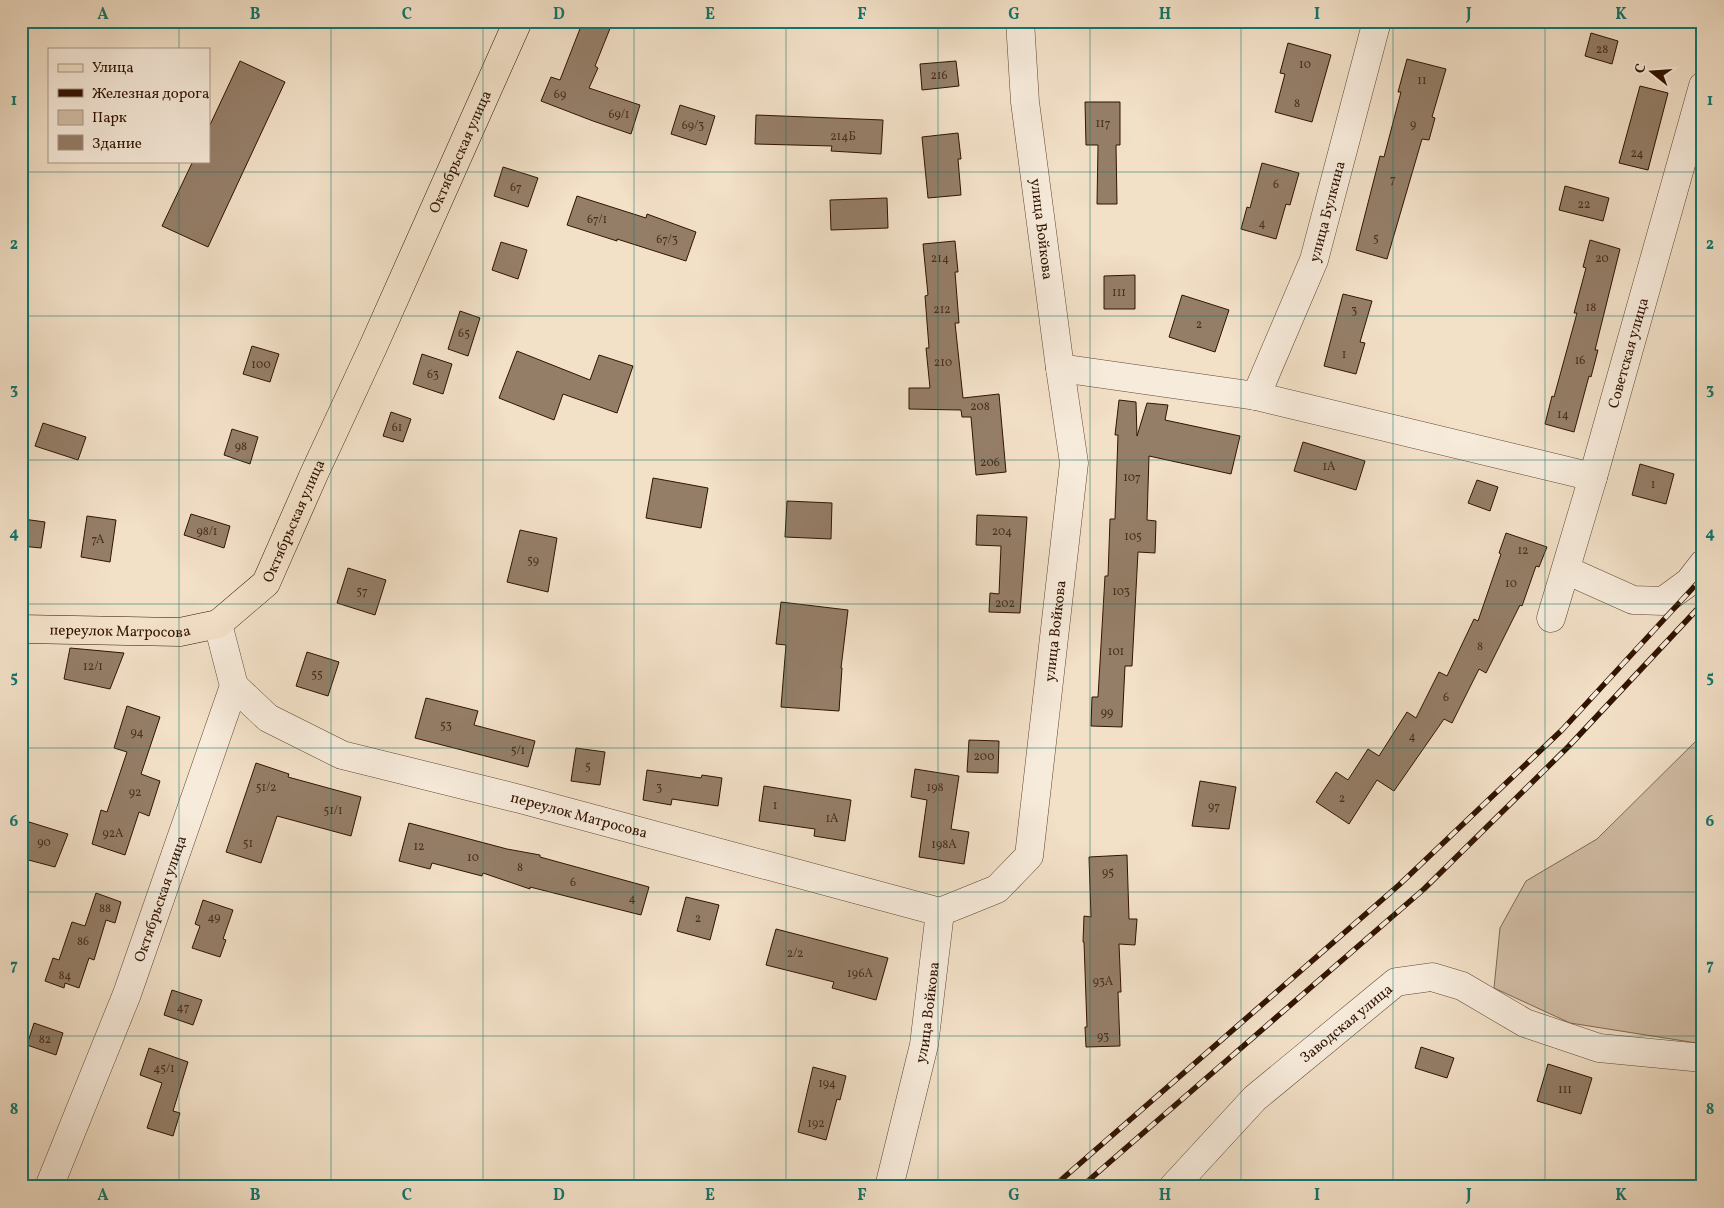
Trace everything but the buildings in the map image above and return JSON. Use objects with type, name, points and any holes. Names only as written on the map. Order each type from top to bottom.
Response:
[{"type":"main road","name":"Октябрьская улица","points":[[218,624],[266,583],[518,21]]},
{"type":"main road","name":"переулок Матросова","points":[[21,629],[180,632],[218,624]]},
{"type":"street","name":"улица Войкова","points":[[889,1187],[924,1045],[940,912],[997,889],[1028,856],[1074,463],[1025,102],[1020,21]]},
{"type":"street","name":"улица Булкина","points":[[1256,396],[1314,260],[1377,21]]},
{"type":"street","name":"Советская улица","points":[[1551,618],[1703,86]]},
{"type":"street","points":[[1060,368],[1256,396],[1593,476]]},
{"type":"street","points":[[1566,570],[1633,600],[1663,601],[1689,582],[1703,564]]},
{"type":"street","points":[[218,624],[234,686]]},
{"type":"street","name":"переулок Матросова","points":[[234,686],[268,718],[342,755],[530,802],[940,912]]},
{"type":"street","name":"Октябрьская улица","points":[[49,1187],[127,994],[234,686]]},
{"type":"street","name":"Заводская улица","points":[[1173,1187],[1255,1098],[1396,982],[1432,977],[1462,986],[1525,1023],[1600,1048],[1703,1058]]},
{"type":"green space","points":[[1703,734],[1703,1044],[1570,1023],[1494,988],[1500,928],[1526,881],[1597,839]]},
{"type":"railway","points":[[1053,1187],[1399,885],[1562,730],[1703,577]]},
{"type":"railway","points":[[1081,1187],[1424,889],[1569,746],[1703,603]]}]
